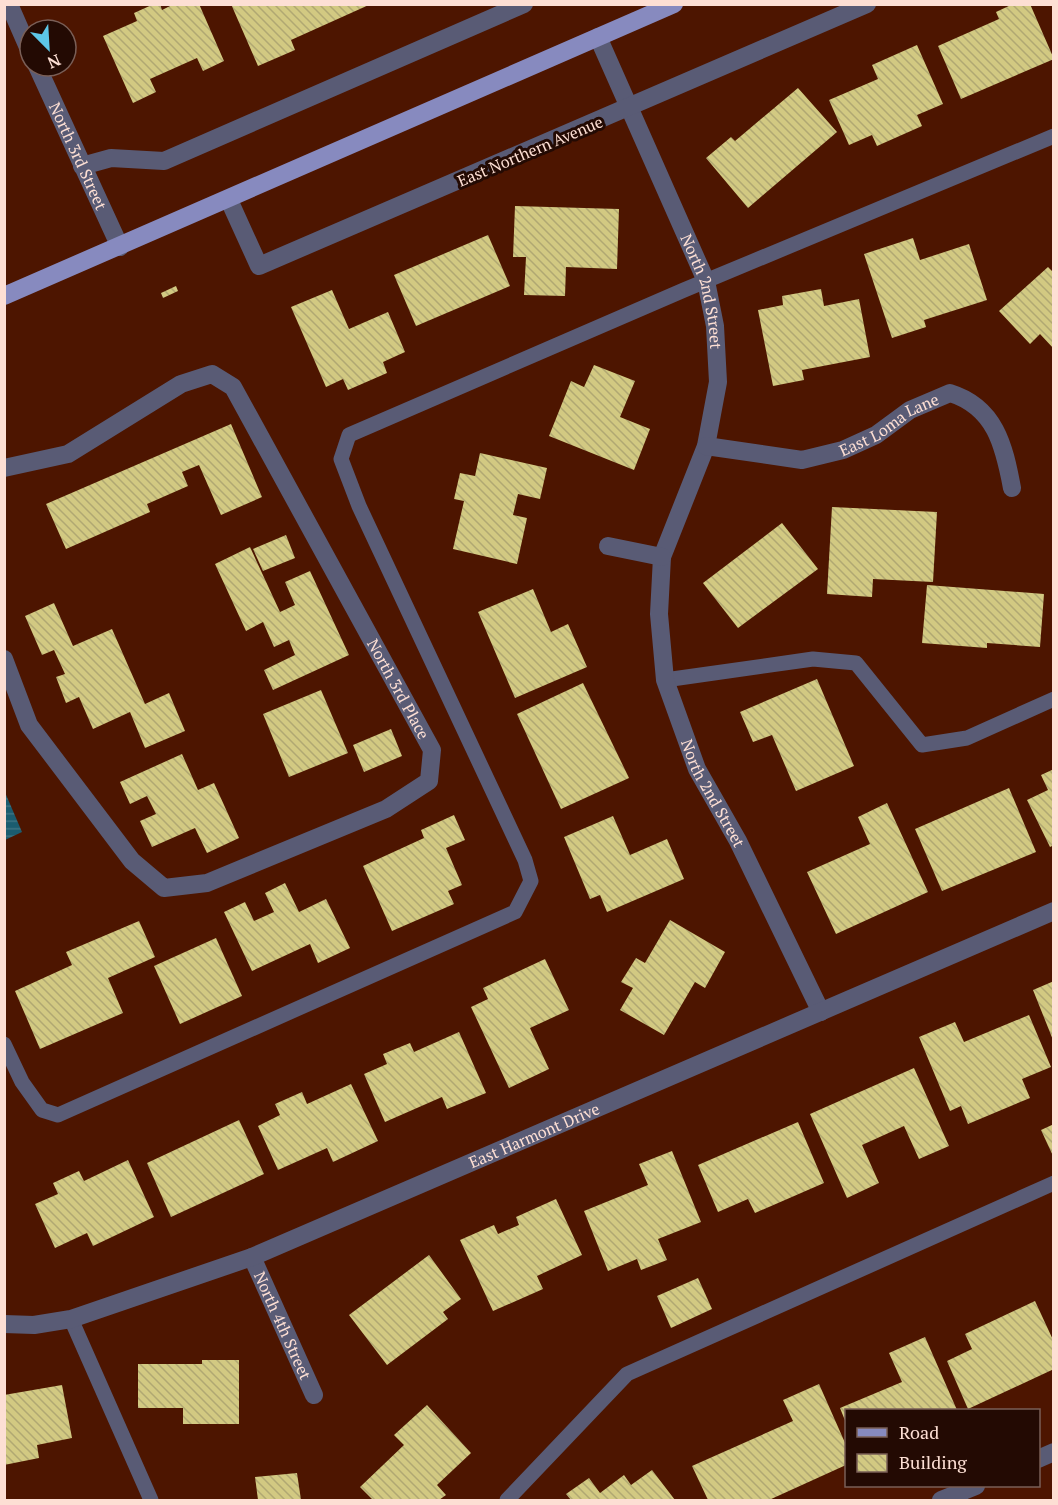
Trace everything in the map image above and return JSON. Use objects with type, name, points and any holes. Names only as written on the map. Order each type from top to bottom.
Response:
[{"type":"main road","points":[[4,296],[229,200],[674,4]]},
{"type":"street","points":[[9,4],[18,25]]},
{"type":"street","points":[[82,166],[111,158],[164,161],[524,4]]},
{"type":"street","name":"East Northern Avenue","points":[[229,200],[259,266],[631,108],[867,4]]},
{"type":"street","name":"North 2nd Street","points":[[598,37],[706,281],[716,326],[718,382],[706,446],[662,557],[659,614],[665,680],[697,769],[738,841],[821,1012]]},
{"type":"street","name":"North 3rd Street","points":[[42,78],[120,247]]},
{"type":"street","name":"North 3rd Place","points":[[4,468],[68,453],[181,384],[212,374],[232,387],[432,750],[429,781],[386,809],[207,883],[164,888],[132,861],[28,725],[4,659]]},
{"type":"street","name":"East Loma Lane","points":[[706,446],[802,460],[843,450],[876,435],[910,410],[950,393],[968,398],[983,410],[1005,450],[1012,488]]},
{"type":"street","points":[[608,546],[662,557]]},
{"type":"street","name":"East Harmont Drive","points":[[4,1324],[34,1325],[71,1319],[252,1257],[1053,911]]},
{"type":"street","name":"North 4th Street","points":[[252,1257],[314,1395]]},
{"type":"street","points":[[941,1500],[971,1487]]},
{"type":"lane","points":[[4,1044],[22,1082],[42,1110],[58,1115],[515,912],[531,881],[525,860],[359,506],[341,459],[349,435],[706,281],[1053,136]]},
{"type":"lane","points":[[665,680],[813,659],[856,663],[922,744],[967,738],[1053,699]]},
{"type":"lane","points":[[507,1500],[627,1374],[1053,1183]]},
{"type":"lane","points":[[71,1319],[151,1500]]},
{"type":"water","points":[[4,790],[22,832],[5,840],[4,840]]},
{"type":"building","points":[[154,4],[160,4],[162,10],[174,4],[199,4],[224,61],[203,71],[197,58],[150,79],[156,92],[133,103],[103,36],[137,21],[134,13]]},
{"type":"building","points":[[231,4],[371,4],[291,40],[295,50],[258,66]]},
{"type":"building","points":[[1013,4],[1030,4],[1054,59],[961,99],[938,46],[999,19],[996,12]]},
{"type":"building","points":[[917,45],[943,104],[917,115],[922,126],[877,146],[872,135],[849,145],[829,100],[878,79],[872,65]]},
{"type":"building","points":[[798,88],[837,132],[748,208],[706,158],[731,137],[735,141]]},
{"type":"building","points":[[515,206],[619,209],[617,269],[566,267],[565,296],[524,295],[526,257],[513,257]]},
{"type":"building","points":[[488,235],[510,286],[416,326],[394,275]]},
{"type":"building","points":[[913,238],[920,260],[969,244],[987,300],[924,320],[926,327],[892,338],[864,254]]},
{"type":"building","points":[[1048,267],[1054,273],[1054,349],[1040,334],[1030,344],[999,311]]},
{"type":"building","points":[[176,286],[178,291],[163,298],[161,293]]},
{"type":"building","points":[[821,289],[824,306],[859,299],[870,357],[802,370],[804,380],[773,386],[758,310],[783,305],[782,296]]},
{"type":"building","points":[[332,290],[349,329],[388,312],[405,352],[383,362],[387,373],[348,390],[343,379],[326,387],[291,307]]},
{"type":"building","points":[[594,365],[635,381],[620,417],[650,429],[634,470],[549,436],[571,381],[584,387]]},
{"type":"building","points":[[231,424],[262,497],[221,515],[199,465],[182,472],[188,486],[147,504],[150,512],[66,549],[46,504]]},
{"type":"building","points":[[480,453],[547,468],[540,499],[518,494],[513,515],[527,518],[517,564],[453,549],[464,501],[454,499],[460,473],[475,476]]},
{"type":"building","points":[[832,507],[937,512],[933,582],[873,579],[872,597],[827,594]]},
{"type":"building","points":[[782,523],[818,569],[738,628],[703,583]]},
{"type":"building","points":[[286,535],[295,558],[263,571],[253,549]]},
{"type":"building","points":[[250,547],[280,612],[295,605],[285,582],[310,571],[349,655],[273,690],[264,670],[295,655],[289,640],[274,647],[263,622],[246,631],[215,564]]},
{"type":"building","points":[[927,585],[1044,594],[1040,647],[987,643],[987,648],[922,643]]},
{"type":"building","points":[[533,589],[551,632],[568,624],[587,667],[515,698],[478,612]]},
{"type":"building","points":[[54,603],[73,646],[112,629],[145,704],[169,693],[185,731],[145,748],[130,712],[93,729],[79,697],[66,703],[56,677],[65,674],[54,650],[42,655],[25,616]]},
{"type":"building","points":[[817,679],[854,766],[796,791],[772,735],[753,742],[740,712]]},
{"type":"building","points":[[583,683],[629,778],[561,809],[517,714]]},
{"type":"building","points":[[321,690],[348,753],[289,777],[263,714]]},
{"type":"building","points":[[391,729],[402,756],[364,772],[353,745]]},
{"type":"building","points":[[182,754],[198,790],[214,783],[239,838],[207,853],[195,828],[152,847],[140,821],[156,814],[147,796],[130,804],[120,782]]},
{"type":"building","points":[[1054,769],[1054,845],[1050,847],[1027,800],[1048,790],[1041,775]]},
{"type":"building","points":[[1009,788],[1036,852],[942,891],[915,829]]},
{"type":"building","points":[[887,803],[928,892],[836,934],[807,872],[870,844],[858,817]]},
{"type":"building","points":[[454,815],[465,840],[446,848],[462,885],[448,891],[454,904],[392,931],[363,866],[424,838],[421,830]]},
{"type":"building","points":[[613,816],[630,855],[667,839],[684,879],[607,912],[600,895],[590,899],[564,837]]},
{"type":"building","points":[[285,883],[299,912],[326,899],[350,948],[318,963],[310,944],[252,971],[224,912],[245,902],[254,921],[274,912],[265,893]]},
{"type":"building","points":[[670,920],[725,952],[705,988],[695,982],[664,1035],[620,1010],[633,988],[621,982],[636,958],[645,963]]},
{"type":"building","points":[[139,921],[155,957],[108,978],[123,1013],[40,1049],[15,991],[72,965],[66,952]]},
{"type":"building","points":[[216,938],[242,996],[180,1024],[154,966]]},
{"type":"building","points":[[545,959],[569,1010],[530,1028],[549,1069],[509,1088],[471,1007],[488,999],[483,988]]},
{"type":"building","points":[[1054,981],[1054,1040],[1053,1040],[1033,990]]},
{"type":"building","points":[[1029,1015],[1051,1067],[1022,1079],[1030,1098],[968,1124],[961,1106],[950,1111],[919,1037],[955,1022],[964,1042]]},
{"type":"building","points":[[459,1032],[486,1093],[447,1109],[442,1097],[385,1122],[364,1074],[387,1064],[383,1054],[410,1043],[414,1052]]},
{"type":"building","points":[[914,1068],[949,1146],[919,1159],[904,1126],[862,1145],[879,1183],[847,1198],[810,1114]]},
{"type":"building","points":[[351,1084],[378,1141],[333,1162],[327,1148],[278,1170],[258,1126],[280,1115],[275,1104],[302,1092],[307,1104]]},
{"type":"building","points":[[239,1120],[264,1174],[171,1217],[147,1163]]},
{"type":"building","points":[[798,1122],[824,1183],[755,1213],[748,1199],[718,1212],[698,1165]]},
{"type":"building","points":[[1054,1124],[1054,1158],[1041,1130]]},
{"type":"building","points":[[672,1151],[701,1222],[658,1239],[667,1260],[641,1270],[637,1259],[608,1271],[584,1211],[648,1185],[639,1164]]},
{"type":"building","points":[[128,1160],[154,1217],[93,1246],[87,1233],[55,1248],[35,1204],[58,1194],[53,1183],[79,1171],[84,1181]]},
{"type":"building","points":[[556,1199],[582,1255],[537,1276],[543,1289],[493,1311],[460,1240],[494,1225],[498,1234],[519,1225],[516,1217]]},
{"type":"building","points":[[429,1255],[461,1299],[443,1312],[448,1319],[387,1365],[349,1315]]},
{"type":"building","points":[[698,1278],[712,1309],[671,1328],[657,1296]]},
{"type":"building","points":[[1035,1301],[1054,1342],[1054,1369],[968,1409],[947,1361],[972,1349],[965,1334]]},
{"type":"building","points":[[925,1337],[957,1409],[845,1409],[845,1420],[840,1408],[902,1382],[889,1353]]},
{"type":"building","points":[[202,1360],[239,1360],[239,1424],[183,1424],[183,1408],[138,1408],[138,1364],[202,1364]]},
{"type":"building","points":[[819,1384],[845,1443],[845,1465],[769,1500],[708,1500],[692,1466],[793,1421],[783,1400]]},
{"type":"building","points":[[62,1385],[72,1438],[37,1445],[39,1458],[4,1465],[4,1395]]},
{"type":"building","points":[[427,1405],[471,1453],[437,1485],[446,1495],[439,1500],[373,1500],[360,1487],[404,1445],[394,1435]]},
{"type":"building","points":[[652,1470],[675,1500],[571,1500],[566,1494],[589,1478],[600,1493],[624,1475],[631,1485]]},
{"type":"building","points":[[297,1473],[301,1500],[258,1500],[255,1477]]}]
